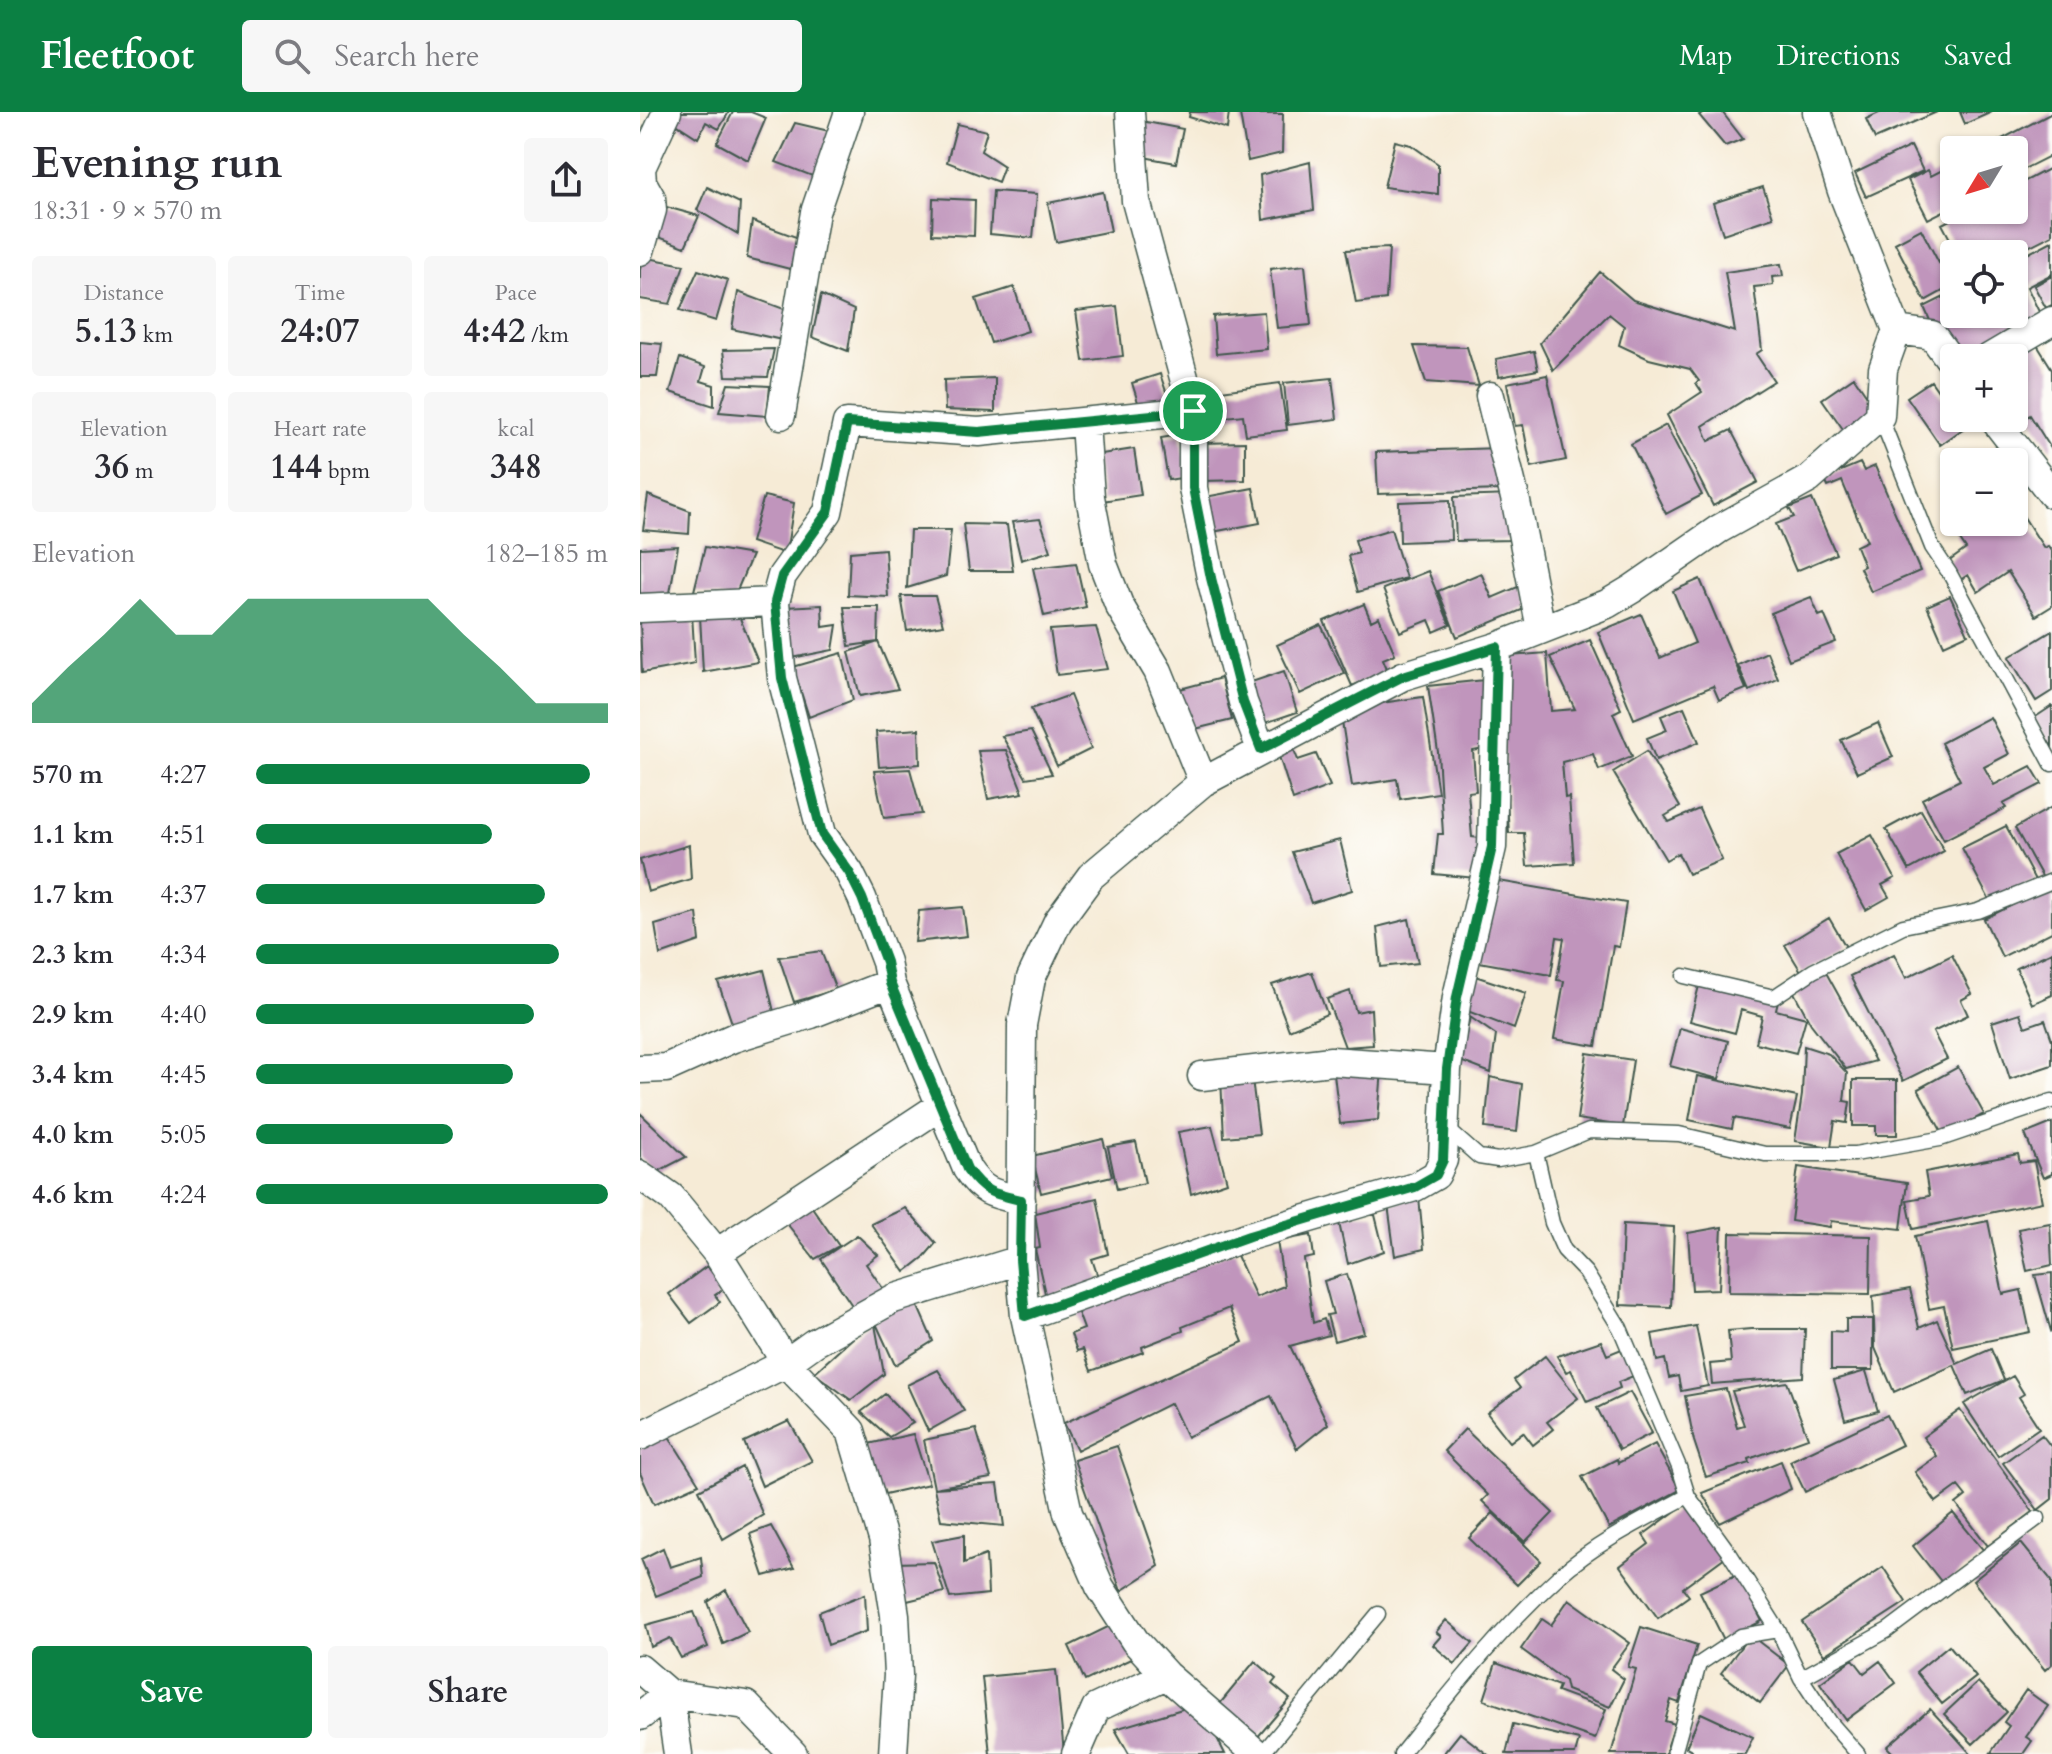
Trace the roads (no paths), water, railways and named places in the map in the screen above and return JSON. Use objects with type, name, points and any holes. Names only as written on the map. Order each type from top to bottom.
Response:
[{"type":"street","points":[[640,251],[652,210],[651,198],[642,182],[641,168],[667,112]]},
{"type":"street","points":[[781,415],[815,212],[849,112]]},
{"type":"street","points":[[1130,112],[1136,201],[1193,411],[1193,488],[1211,578],[1243,702],[1261,749]]},
{"type":"street","points":[[1260,1754],[1166,1675],[1135,1641],[1100,1587],[1068,1513],[1025,1316],[1020,1260],[1022,1025],[1031,978],[1058,921],[1091,876],[1203,782],[1403,676],[1497,647],[1619,597],[1719,529],[1809,479],[1880,416],[1883,369],[1897,330],[1842,191],[1817,112]]},
{"type":"street","points":[[2013,344],[2052,321]]},
{"type":"street","points":[[1897,330],[1932,335],[1940,346]]},
{"type":"street","points":[[1490,396],[1516,502],[1541,629]]},
{"type":"street","points":[[1021,1200],[991,1194],[978,1185],[967,1169],[890,983],[886,962],[862,898],[849,872],[822,834],[782,678],[775,602],[782,576],[828,512],[847,423],[979,432],[1193,411]]},
{"type":"street","points":[[1085,423],[1090,497],[1103,564],[1119,605],[1158,671],[1203,782]]},
{"type":"street","points":[[2004,432],[2052,494]]},
{"type":"street","points":[[640,608],[775,602]]},
{"type":"street","points":[[1025,1316],[1249,1236],[1415,1187],[1436,1175],[1443,1160],[1447,1069],[1457,997],[1492,847],[1497,647]]},
{"type":"street","points":[[640,1069],[666,1068],[733,1038],[811,1014],[890,983]]},
{"type":"street","points":[[1202,1076],[1331,1061],[1447,1069]]},
{"type":"street","points":[[717,1253],[940,1106]]},
{"type":"street","points":[[640,1175],[671,1197],[717,1253],[786,1363],[851,1431],[883,1539],[895,1615],[898,1675],[893,1754]]},
{"type":"street","points":[[640,1436],[786,1363],[814,1343],[893,1299],[1020,1260]]},
{"type":"street","points":[[640,1669],[669,1694],[746,1705],[793,1754]]},
{"type":"street","points":[[1076,1754],[1096,1708],[1166,1675]]},
{"type":"street","points":[[640,1716],[669,1694]]},
{"type":"street","points":[[669,1694],[678,1754]]},
{"type":"lane","points":[[1880,416],[1932,547],[1950,574],[2052,764]]},
{"type":"lane","points":[[1684,976],[1774,997],[1813,971],[1903,926],[1978,911],[2052,881]]},
{"type":"lane","points":[[1445,1127],[1479,1157],[1498,1160],[1536,1153],[1589,1131],[1622,1130],[1679,1134],[1765,1154],[1855,1154],[1940,1139],[2052,1101]]},
{"type":"lane","points":[[1536,1153],[1552,1223],[1564,1250],[1586,1273],[1620,1328],[1679,1467],[1688,1496],[1730,1554],[1778,1630],[1801,1678],[1830,1722],[1858,1754]]},
{"type":"lane","points":[[1401,1754],[1483,1652],[1560,1575],[1612,1537],[1688,1496]]},
{"type":"lane","points":[[1801,1678],[1888,1630],[2038,1518]]},
{"type":"lane","points":[[1260,1754],[1378,1614]]},
{"type":"lane","points":[[1674,1754],[1699,1664],[1741,1636],[1778,1630]]}]
